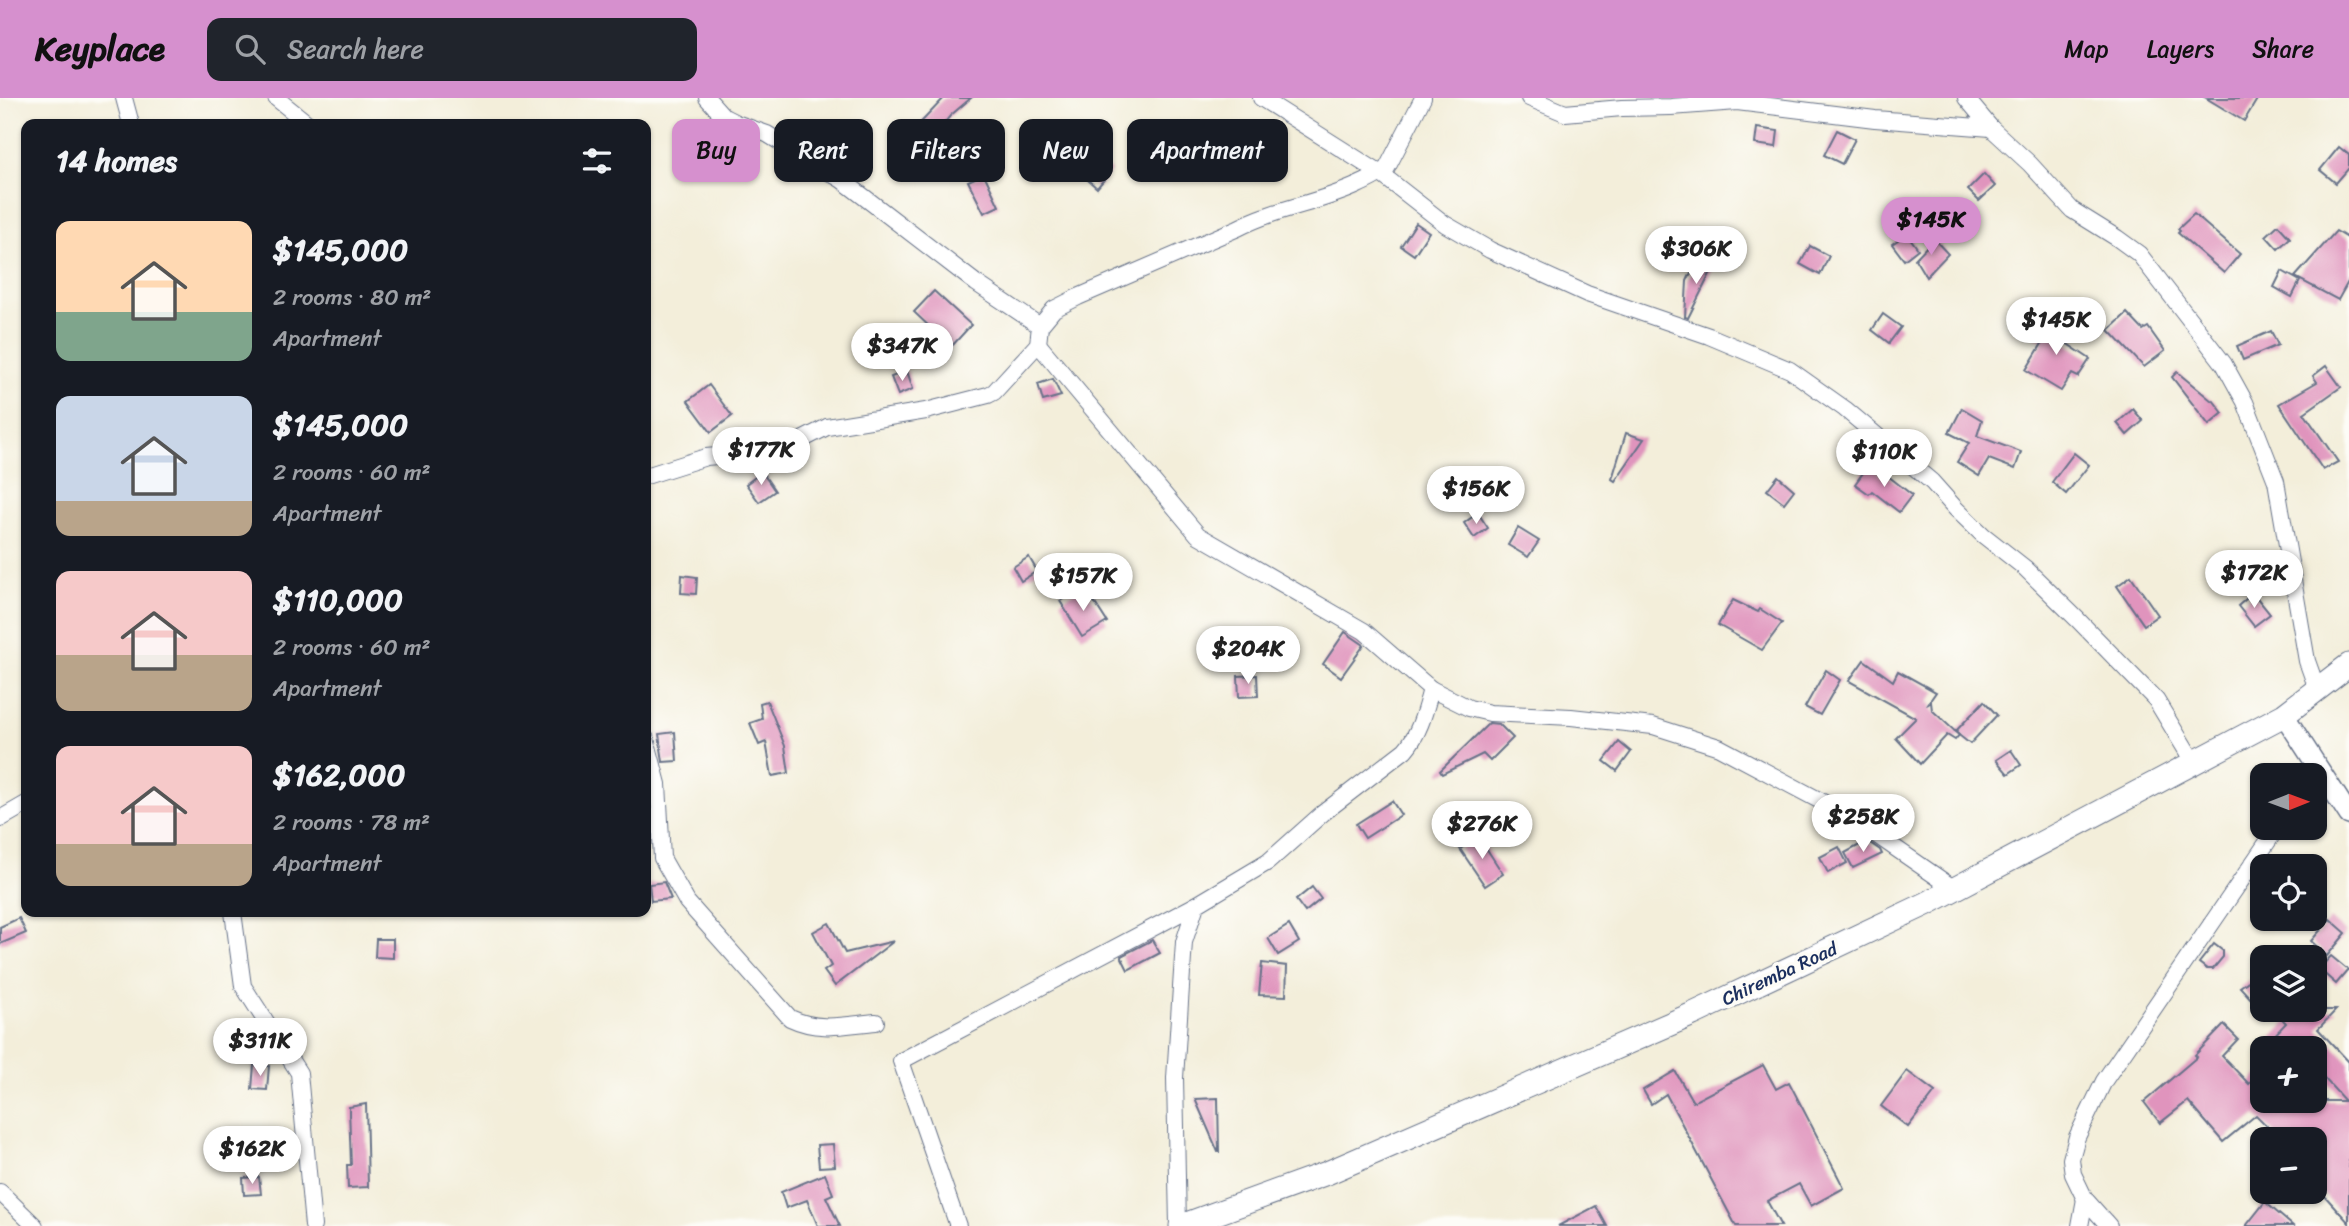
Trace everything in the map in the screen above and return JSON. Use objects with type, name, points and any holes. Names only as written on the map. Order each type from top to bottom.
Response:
[{"type":"main road","name":"Chiremba Road","points":[[1179,1226],[1352,1162],[1693,1014],[1956,890],[2284,715],[2349,665]]},
{"type":"street","points":[[124,98],[130,119]]},
{"type":"street","points":[[276,98],[302,119]]},
{"type":"street","points":[[707,98],[724,117],[767,134],[842,180],[976,283],[1040,326]]},
{"type":"street","points":[[1261,98],[1381,174],[1445,225],[1490,250],[1587,294],[1709,336],[1790,370],[1845,409],[1932,482],[1965,517],[2025,568],[2078,620],[2156,700],[2194,764]]},
{"type":"street","points":[[651,475],[706,457],[782,450],[827,427],[926,411],[989,395],[1038,344],[1040,326],[1054,309],[1257,218],[1352,188],[1381,174],[1387,169],[1423,98]]},
{"type":"street","points":[[1529,98],[1565,113],[1737,102],[1875,119],[1991,128]]},
{"type":"street","points":[[1966,98],[1991,128],[2030,164],[2072,210],[2139,254],[2224,364],[2245,402],[2276,481],[2307,662],[2317,689]]},
{"type":"street","points":[[1038,344],[1198,535],[1364,631],[1431,690],[1469,708],[1490,713],[1571,717],[1653,726],[1719,747],[1849,816],[1956,890]]},
{"type":"street","points":[[958,1226],[901,1061],[1196,905],[1268,862],[1323,813],[1405,750],[1422,720],[1431,690]]},
{"type":"street","points":[[2284,715],[2311,763]]},
{"type":"street","points":[[651,757],[658,784],[662,858],[687,902],[790,1018],[820,1028],[876,1021]]},
{"type":"street","points":[[2328,787],[2349,815]]},
{"type":"street","points":[[0,819],[21,807]]},
{"type":"street","points":[[2109,1226],[2085,1199],[2073,1174],[2071,1159],[2077,1137],[2104,1081],[2269,840]]},
{"type":"street","points":[[1179,1226],[1175,1078],[1184,942],[1196,905]]},
{"type":"street","points":[[234,917],[243,986],[299,1073],[313,1226]]},
{"type":"street","points":[[0,1192],[35,1226]]},
{"type":"street","points":[[2080,1226],[2085,1199]]},
{"type":"building","points":[[944,98],[971,98],[948,119],[924,119]]},
{"type":"building","points":[[2206,98],[2258,98],[2244,121]]},
{"type":"building","points":[[1757,128],[1778,131],[1776,147],[1755,144]]},
{"type":"building","points":[[1837,130],[1855,139],[1842,164],[1824,155]]},
{"type":"building","points":[[2339,147],[2349,155],[2349,168],[2336,183],[2320,170]]},
{"type":"building","points":[[1984,174],[1995,186],[1979,201],[1968,190]]},
{"type":"building","points":[[968,182],[988,182],[999,206],[984,213]]},
{"type":"building","points":[[1090,182],[1102,182],[1097,188]]},
{"type":"building","points":[[2194,214],[2240,254],[2224,273],[2178,233],[2178,229]]},
{"type":"building","points":[[1416,223],[1429,232],[1414,255],[1401,246]]},
{"type":"building","points":[[2278,225],[2290,238],[2278,249],[2266,236]]},
{"type":"building","points":[[2336,231],[2349,239],[2349,280],[2338,300],[2295,277]]},
{"type":"building","points":[[1907,234],[1918,249],[1904,260],[1892,244]]},
{"type":"building","points":[[1934,239],[1948,254],[1926,277],[1915,259]]},
{"type":"building","points":[[1810,246],[1829,256],[1820,275],[1800,264]]},
{"type":"building","points":[[1696,262],[1712,270],[1688,318],[1685,317],[1687,281]]},
{"type":"building","points":[[2282,271],[2300,281],[2292,297],[2274,287]]},
{"type":"building","points":[[934,291],[971,325],[951,347],[914,312]]},
{"type":"building","points":[[2127,313],[2143,330],[2148,327],[2165,351],[2144,367],[2109,330]]},
{"type":"building","points":[[1883,314],[1901,327],[1889,343],[1872,330]]},
{"type":"building","points":[[2045,319],[2071,336],[2066,343],[2090,359],[2078,377],[2072,374],[2061,391],[2026,370],[2043,342],[2033,335]]},
{"type":"building","points":[[2271,331],[2278,345],[2243,360],[2237,346]]},
{"type":"building","points":[[2326,366],[2341,387],[2304,413],[2338,462],[2323,470],[2279,404],[2317,382],[2313,376]]},
{"type":"building","points":[[907,371],[913,389],[898,395],[891,377]]},
{"type":"building","points":[[2177,372],[2213,400],[2223,413],[2209,425],[2172,377]]},
{"type":"building","points":[[1053,379],[1061,396],[1043,401],[1038,384]]},
{"type":"building","points":[[709,385],[732,416],[711,432],[688,401]]},
{"type":"building","points":[[1962,408],[1982,420],[1977,436],[2021,452],[2015,469],[1989,459],[1979,476],[1957,462],[1969,443],[1949,433]]},
{"type":"building","points":[[2133,409],[2143,421],[2127,435],[2117,423]]},
{"type":"building","points":[[1626,433],[1644,439],[1615,481],[1612,479]]},
{"type":"building","points":[[2074,453],[2089,465],[2066,494],[2052,482]]},
{"type":"building","points":[[1868,466],[1886,479],[1888,476],[1912,495],[1899,512],[1872,491],[1869,494],[1855,484]]},
{"type":"building","points":[[762,472],[775,491],[759,502],[746,484]]},
{"type":"building","points":[[1778,476],[1794,490],[1784,503],[1767,490]]},
{"type":"building","points":[[1478,513],[1488,528],[1474,538],[1464,523]]},
{"type":"building","points":[[1518,528],[1539,541],[1528,557],[1508,545]]},
{"type":"building","points":[[1029,557],[1037,571],[1021,581],[1013,567]]},
{"type":"building","points":[[682,575],[697,577],[696,594],[681,593]]},
{"type":"building","points":[[2131,576],[2158,615],[2144,625],[2117,586]]},
{"type":"building","points":[[1078,590],[1083,597],[1089,594],[1107,622],[1082,637],[1060,601]]},
{"type":"building","points":[[2253,593],[2270,614],[2254,626],[2238,606]]},
{"type":"building","points":[[1733,600],[1758,612],[1760,609],[1782,623],[1762,650],[1718,625]]},
{"type":"building","points":[[1345,632],[1364,645],[1341,677],[1323,664]]},
{"type":"building","points":[[1864,660],[1893,681],[1898,671],[1936,692],[1927,705],[1931,702],[1932,710],[1959,735],[1955,740],[1947,735],[1920,764],[1896,738],[1916,718],[1849,681]]},
{"type":"building","points":[[1826,670],[1840,680],[1820,715],[1805,707]]},
{"type":"building","points":[[1257,675],[1258,696],[1239,697],[1238,676]]},
{"type":"building","points":[[767,701],[785,746],[789,773],[772,776],[766,742],[759,745],[750,723],[762,719],[760,703]]},
{"type":"building","points":[[1984,701],[1997,715],[1970,744],[1955,732]]},
{"type":"building","points":[[1489,723],[1499,724],[1513,738],[1490,761],[1483,754],[1442,774],[1440,771]]},
{"type":"building","points":[[675,732],[677,761],[663,762],[659,734]]},
{"type":"building","points":[[1619,742],[1631,752],[1617,771],[1604,761]]},
{"type":"building","points":[[2011,750],[2021,765],[2008,774],[1996,760]]},
{"type":"building","points":[[1392,801],[1401,815],[1365,838],[1356,824]]},
{"type":"building","points":[[1479,837],[1503,874],[1485,886],[1460,849]]},
{"type":"building","points":[[1867,841],[1882,854],[1853,868],[1845,853]]},
{"type":"building","points":[[1839,847],[1847,863],[1828,873],[1820,857]]},
{"type":"building","points":[[664,882],[671,899],[651,901],[651,884]]},
{"type":"building","points":[[1312,887],[1321,899],[1305,912],[1296,900]]},
{"type":"building","points":[[19,918],[26,933],[0,944],[0,927]]},
{"type":"building","points":[[2330,919],[2346,933],[2327,956],[2327,945],[2315,945],[2311,941],[2320,931],[2327,931]]},
{"type":"building","points":[[829,923],[845,953],[894,941],[835,986],[824,971],[831,966],[813,932]]},
{"type":"building","points":[[1289,925],[1299,942],[1278,955],[1268,938]]},
{"type":"building","points":[[376,939],[393,939],[393,958],[375,957]]},
{"type":"building","points":[[1152,940],[1160,953],[1128,970],[1121,956]]},
{"type":"building","points":[[2214,944],[2223,951],[2223,957],[2213,969],[2207,969],[2199,963]]},
{"type":"building","points":[[2331,956],[2348,970],[2336,984],[2327,976],[2327,960]]},
{"type":"building","points":[[1262,963],[1287,966],[1286,996],[1259,995]]},
{"type":"building","points":[[2250,980],[2250,998],[2240,987]]},
{"type":"building","points":[[2327,1010],[2336,1010],[2327,1020]]},
{"type":"building","points":[[2325,1022],[2318,1029],[2325,1036],[2274,1036],[2286,1023]]},
{"type":"building","points":[[2224,1025],[2238,1039],[2222,1056],[2250,1083],[2250,1113],[2327,1113],[2327,1101],[2345,1101],[2327,1081],[2327,1039],[2349,1062],[2349,1223],[2327,1198],[2327,1127],[2268,1127],[2256,1115],[2223,1142],[2188,1101],[2160,1123],[2144,1102],[2197,1057],[2195,1055]]},
{"type":"building","points":[[254,1065],[269,1066],[267,1090],[252,1089]]},
{"type":"building","points":[[1763,1065],[1776,1089],[1789,1082],[1844,1188],[1811,1206],[1799,1184],[1767,1201],[1781,1226],[1736,1226],[1666,1094],[1651,1104],[1643,1090],[1675,1071],[1693,1102]]},
{"type":"building","points":[[1907,1071],[1935,1092],[1908,1127],[1881,1106]]},
{"type":"building","points":[[1218,1098],[1219,1152],[1195,1099]]},
{"type":"building","points":[[366,1104],[368,1187],[348,1188],[347,1165],[351,1165],[349,1107]]},
{"type":"building","points":[[833,1144],[835,1166],[819,1167],[817,1145]]},
{"type":"building","points":[[825,1174],[833,1194],[826,1197],[840,1226],[818,1226],[807,1200],[786,1208],[781,1192]]},
{"type":"building","points":[[259,1177],[261,1194],[244,1195],[243,1178]]},
{"type":"building","points":[[2263,1204],[2267,1204],[2293,1226],[2246,1226]]},
{"type":"building","points":[[1596,1206],[1607,1226],[1558,1226]]}]
